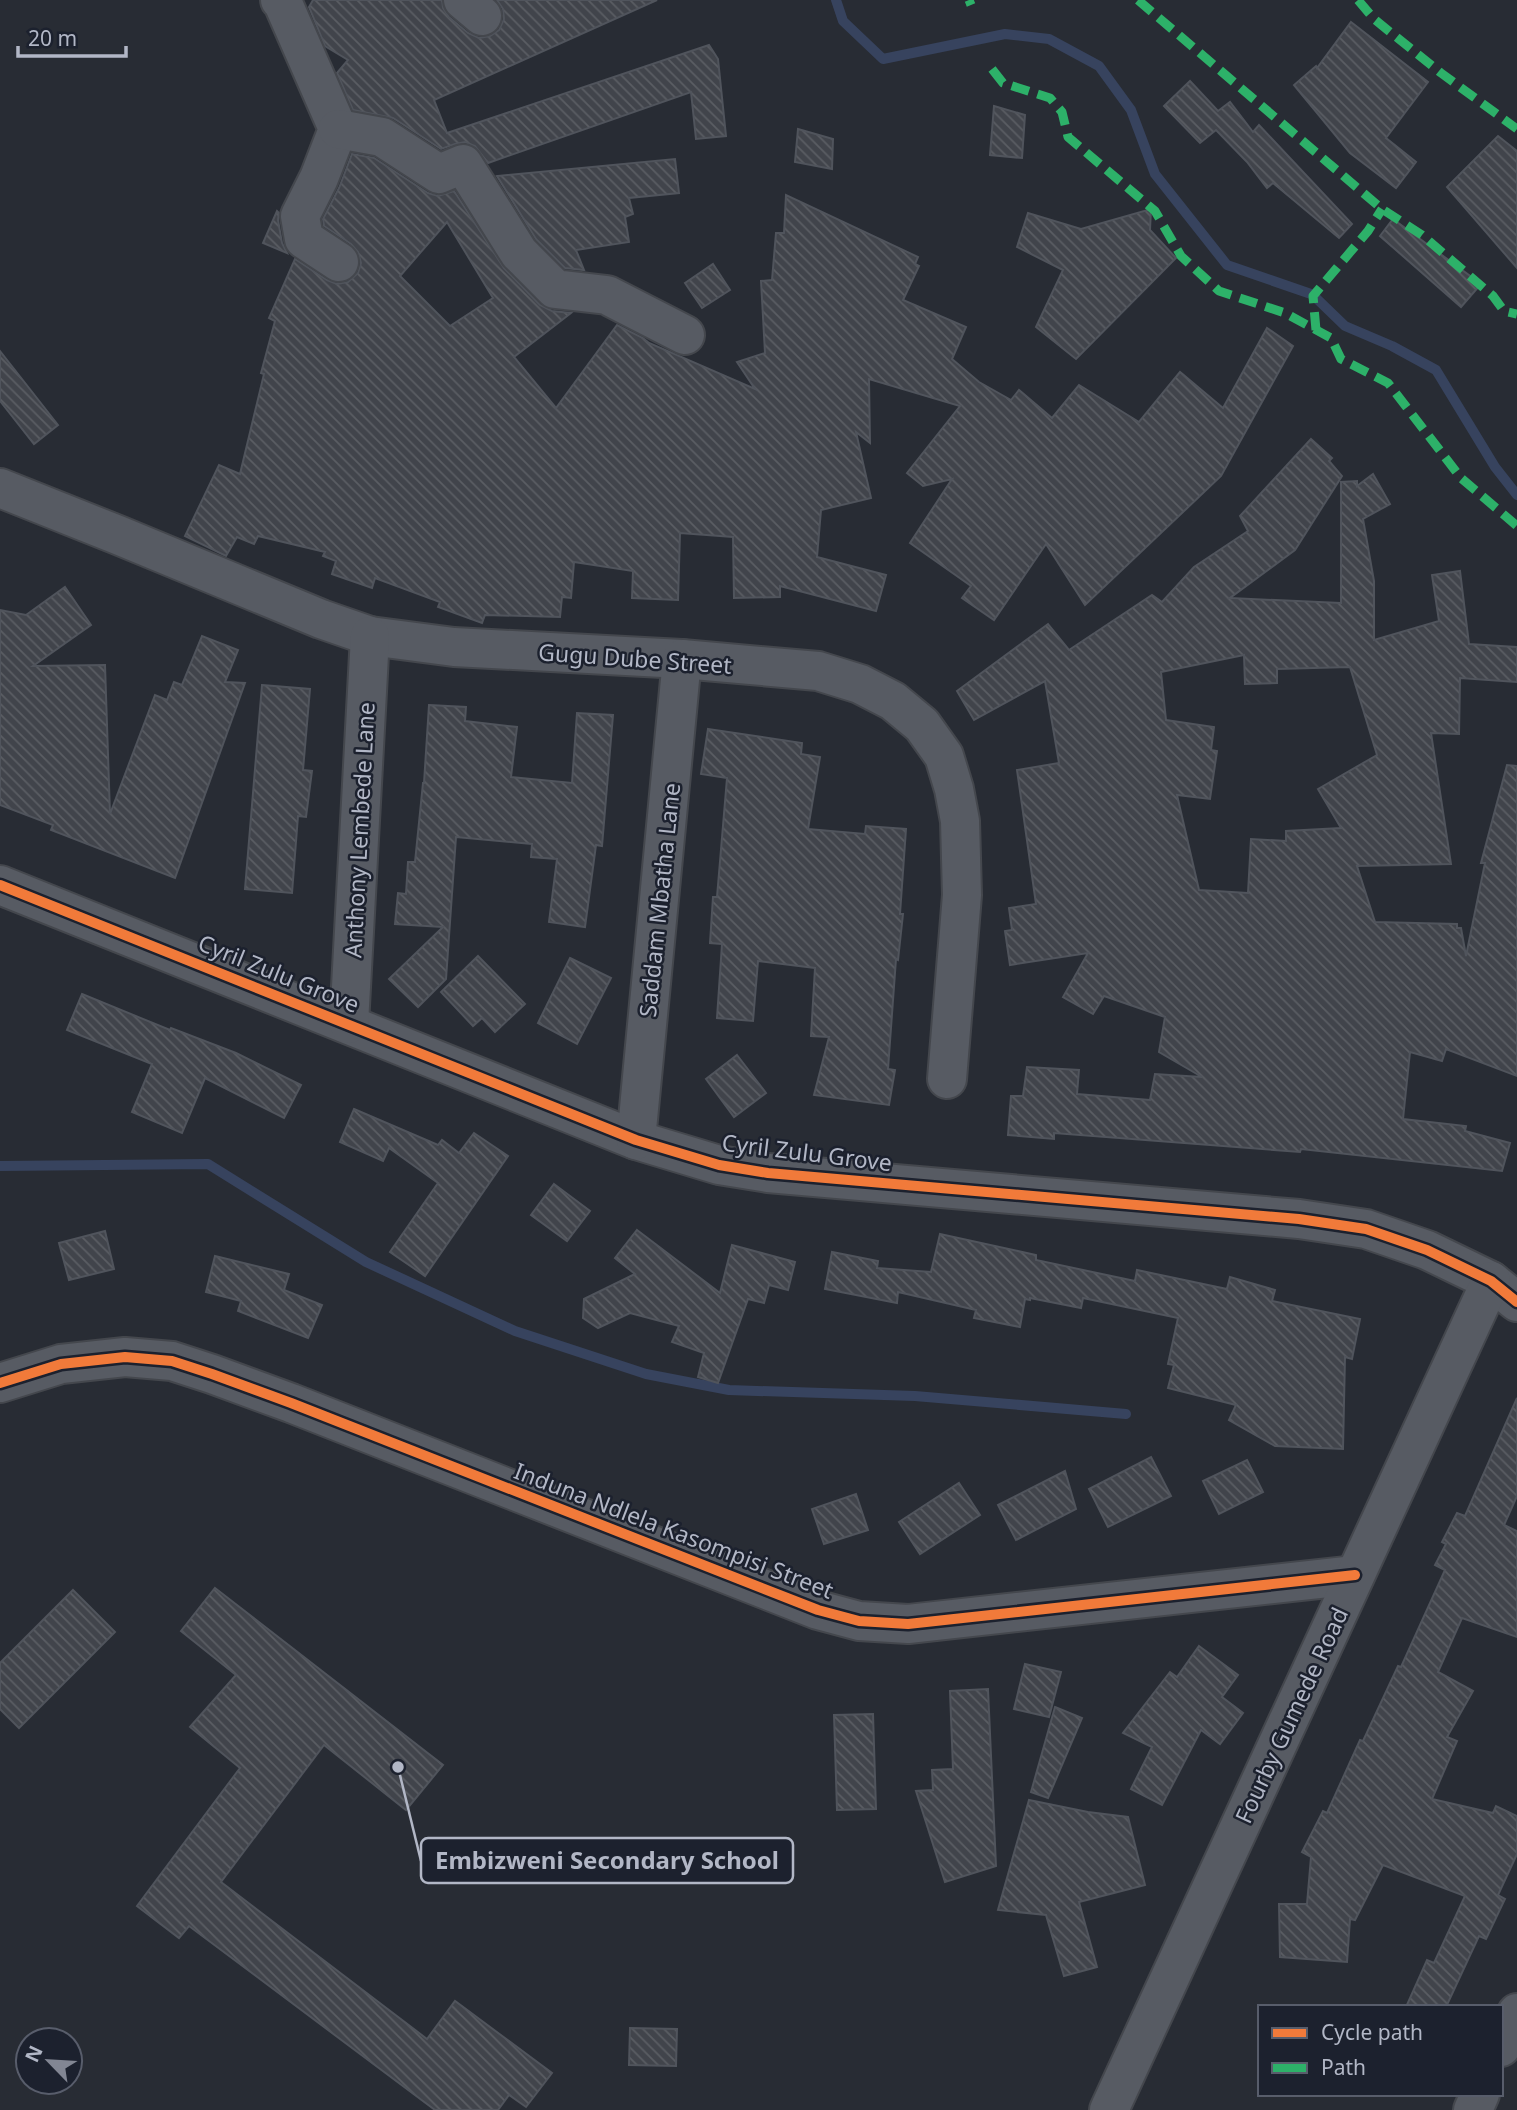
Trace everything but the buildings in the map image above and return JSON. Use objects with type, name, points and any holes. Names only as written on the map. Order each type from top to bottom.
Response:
[{"type":"street","points":[[280,0],[338,129],[319,178],[300,216],[304,239],[338,262]]},
{"type":"street","points":[[338,129],[382,137],[439,174],[463,164],[519,253],[555,289],[607,295],[685,335]]},
{"type":"street","name":"Gugu Dube Street","points":[[0,488],[321,620],[370,636],[454,647],[682,659],[818,671],[860,684],[893,701],[922,725],[944,756],[960,821],[962,895],[947,1079]]},
{"type":"street","name":"Anthony Lembede Lane","points":[[349,1024],[370,636]]},
{"type":"street","name":"Saddam Mbatha Lane","points":[[636,1140],[682,659]]},
{"type":"street","name":"Cyril Zulu Grove","points":[[0,885],[636,1140],[719,1165],[768,1173],[1299,1219],[1366,1229],[1427,1250],[1504,1291]]},
{"type":"street","name":"Fourby Gumede Road","points":[[1109,2110],[1355,1575],[1504,1291]]},
{"type":"street","name":"Induna Ndlela Kasompisi Street","points":[[0,1383],[61,1364],[125,1357],[172,1361],[291,1403],[818,1610],[859,1621],[908,1624],[1355,1575]]},
{"type":"street","points":[[1503,2044],[1517,2013]]},
{"type":"waterway","points":[[836,0],[843,21],[883,59],[1005,34],[1049,39],[1099,66],[1131,110],[1155,174],[1227,265],[1311,294]]},
{"type":"waterway","points":[[1316,298],[1345,326],[1392,346],[1436,370],[1495,467],[1517,495]]},
{"type":"waterway","points":[[0,1166],[208,1164],[366,1262],[515,1331],[646,1374],[729,1390],[915,1396],[1126,1414]]},
{"type":"marked path","points":[[969,0],[971,5]]},
{"type":"marked path","points":[[1138,0],[1382,209],[1422,235],[1493,296],[1504,311],[1517,314]]},
{"type":"marked path","points":[[1358,0],[1374,19],[1517,129]]},
{"type":"marked path","points":[[992,69],[1003,83],[1050,98],[1062,112],[1068,137],[1155,211],[1181,256],[1219,291],[1285,313],[1331,338],[1341,359],[1388,383],[1461,478],[1517,526]]},
{"type":"marked path","points":[[1316,330],[1313,296],[1368,231],[1382,209]]},
{"type":"cycle path","points":[[0,885],[636,1140],[719,1165],[768,1173],[1299,1219],[1366,1229],[1427,1250],[1491,1281],[1517,1302]]},
{"type":"cycle path","points":[[0,1383],[61,1364],[125,1357],[172,1361],[291,1403],[818,1610],[859,1621],[908,1624],[1355,1575]]},
{"type":"place","name":"Embizweni Secondary School","points":[[398,1767]]}]
